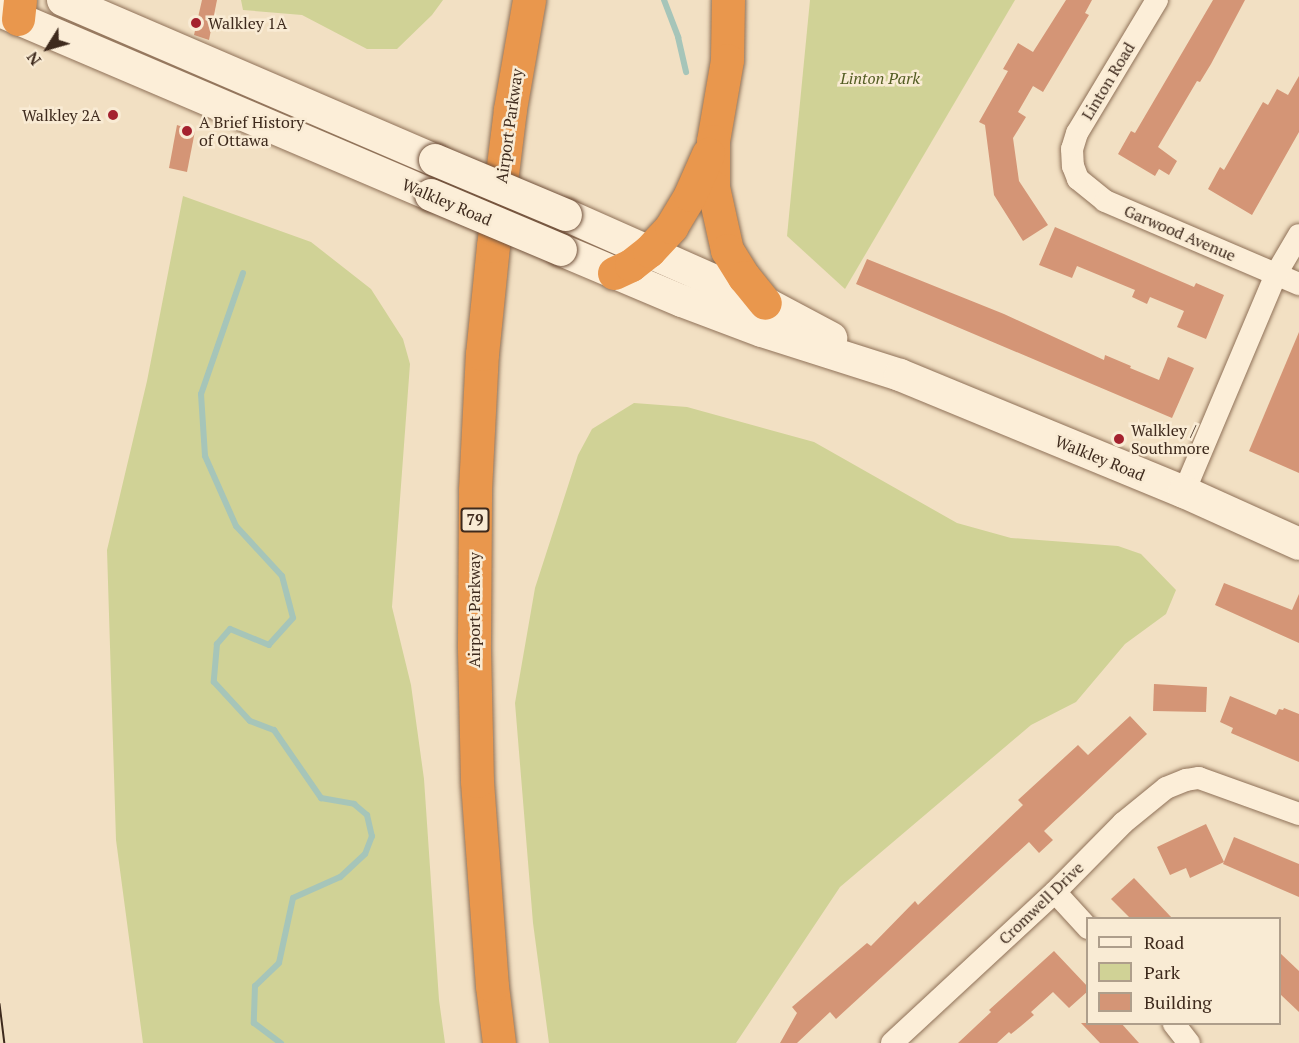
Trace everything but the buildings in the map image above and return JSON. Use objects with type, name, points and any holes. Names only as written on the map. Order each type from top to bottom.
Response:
[{"type":"highway","name":"Airport Parkway","points":[[499,1043],[481,845],[474,644],[475,490],[481,364],[496,222],[510,109],[529,0]]},
{"type":"highway","points":[[728,0],[727,60],[713,141],[712,179],[723,238],[744,277],[765,303]]},
{"type":"highway","points":[[614,273],[631,265],[649,251],[681,213],[713,141]]},
{"type":"main road","name":"Walkley Road","points":[[74,4],[765,303],[900,375]]},
{"type":"main road","name":"Walkley Road","points":[[12,10],[77,46],[614,273],[762,332],[900,375],[1184,492],[1299,544]]},
{"type":"street","name":"Linton Road","points":[[1073,166],[1072,149],[1077,133],[1157,0]]},
{"type":"street","name":"Garwood Avenue","points":[[1073,166],[1082,184],[1104,201],[1299,284]]},
{"type":"street","points":[[1184,492],[1276,274],[1299,235]]},
{"type":"street","name":"Cromwell Drive","points":[[892,1043],[1055,892],[1147,801],[1166,788],[1186,780],[1199,778],[1299,814]]},
{"type":"street","points":[[1055,892],[1086,926]]},
{"type":"street","points":[[1176,1025],[1189,1043]]},
{"type":"green space","points":[[241,0],[443,0],[432,15],[397,49],[367,49],[302,15],[243,10]]},
{"type":"green space","name":"Linton Park","points":[[810,0],[1015,0],[845,289],[787,236]]},
{"type":"green space","points":[[183,196],[311,242],[371,289],[403,339],[410,364],[392,607],[411,685],[424,779],[439,1000],[445,1043],[143,1043],[116,840],[107,550],[147,381]]},
{"type":"green space","points":[[634,403],[687,407],[814,442],[957,523],[1011,538],[1118,546],[1141,554],[1176,590],[1166,614],[1125,644],[1076,702],[1031,725],[840,887],[736,1043],[549,1043],[533,923],[515,703],[535,588],[578,455],[592,429]]},
{"type":"waterway","points":[[664,0],[678,37],[686,72]]},
{"type":"waterway","points":[[243,273],[201,394],[205,456],[236,526],[282,576],[293,618],[269,645],[230,629],[217,644],[214,682],[250,721],[274,730],[321,798],[354,804],[367,815],[372,836],[365,854],[340,877],[293,898],[279,963],[255,986],[254,1023],[281,1043]]},
{"type":"tram line","points":[[0,1004],[5,1043]]},
{"type":"place","name":"Walkley 1A","points":[[196,23]]},
{"type":"place","name":"Walkley 2A","points":[[113,115]]},
{"type":"place","name":"A Brief History of Ottawa","points":[[187,131]]},
{"type":"place","name":"Walkley / Southmore","points":[[1119,439]]}]
